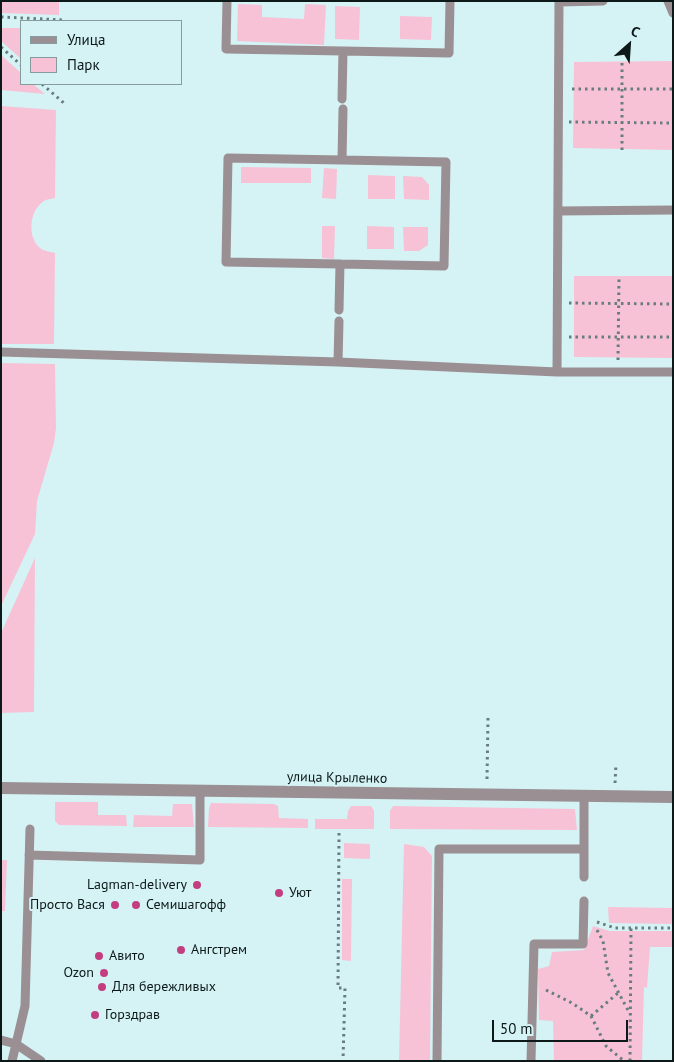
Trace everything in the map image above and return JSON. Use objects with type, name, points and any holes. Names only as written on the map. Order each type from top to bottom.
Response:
[{"type":"street","name":"улица Крыленко","points":[[1,788],[673,797]]},
{"type":"lane","points":[[227,1],[226,49],[449,52],[450,1]]},
{"type":"lane","points":[[557,372],[558,2],[603,1]]},
{"type":"lane","points":[[668,1],[673,13]]},
{"type":"lane","points":[[342,98],[343,51]]},
{"type":"lane","points":[[342,160],[343,110]]},
{"type":"lane","points":[[228,158],[446,162],[444,266],[340,264],[226,262],[228,158]]},
{"type":"lane","points":[[558,211],[673,210]]},
{"type":"lane","points":[[339,310],[340,264]]},
{"type":"lane","points":[[338,362],[340,321]]},
{"type":"lane","points":[[1,352],[338,362],[557,372],[673,372]]},
{"type":"lane","points":[[29,855],[200,860],[200,791]]},
{"type":"lane","points":[[584,796],[584,877]]},
{"type":"lane","points":[[12,1061],[25,1006],[30,829]]},
{"type":"lane","points":[[437,1061],[439,849],[584,849]]},
{"type":"lane","points":[[531,1061],[534,944],[583,944],[584,901]]},
{"type":"lane","points":[[1,1040],[16,1044],[41,1061]]},
{"type":"path","points":[[1,17],[64,20]]},
{"type":"path","points":[[1,46],[20,64]]},
{"type":"path","points":[[622,61],[622,150]]},
{"type":"path","points":[[43,85],[65,104]]},
{"type":"path","points":[[558,89],[673,90]]},
{"type":"path","points":[[558,122],[673,123]]},
{"type":"path","points":[[618,372],[619,276]]},
{"type":"path","points":[[557,303],[673,304]]},
{"type":"path","points":[[557,337],[673,336]]},
{"type":"path","points":[[487,795],[488,718]]},
{"type":"path","points":[[339,833],[338,988],[345,988],[343,1061]]},
{"type":"path","points":[[629,1012],[608,973],[603,941],[589,919],[615,928],[673,928]]},
{"type":"path","points":[[630,1061],[631,928]]},
{"type":"path","points":[[533,988],[545,990],[572,1003],[591,1016],[606,1046],[624,1061]]},
{"type":"path","points":[[591,1016],[618,993]]},
{"type":"green space","points":[[1,1],[59,1],[59,15],[1,13]]},
{"type":"green space","points":[[238,4],[262,5],[262,17],[304,19],[305,4],[326,5],[324,45],[237,41]]},
{"type":"green space","points":[[335,6],[360,7],[359,40],[335,39]]},
{"type":"green space","points":[[400,16],[432,17],[431,40],[400,39]]},
{"type":"green space","points":[[1,28],[20,28],[20,58],[1,41]]},
{"type":"green space","points":[[1,55],[20,72],[20,85],[34,85],[45,94],[1,90]]},
{"type":"green space","points":[[673,61],[673,150],[573,148],[574,62]]},
{"type":"green space","points":[[1,106],[56,110],[55,198],[45,200],[39,205],[35,211],[32,224],[33,237],[36,243],[40,248],[55,253],[54,344],[1,344]]},
{"type":"green space","points":[[241,167],[311,168],[311,183],[241,183]]},
{"type":"green space","points":[[324,168],[337,169],[336,199],[322,198]]},
{"type":"green space","points":[[368,175],[395,176],[395,199],[368,199]]},
{"type":"green space","points":[[403,176],[422,177],[429,185],[429,200],[404,199]]},
{"type":"green space","points":[[322,226],[335,226],[334,259],[322,258]]},
{"type":"green space","points":[[367,226],[394,227],[394,249],[367,249]]},
{"type":"green space","points":[[403,227],[428,227],[428,245],[419,251],[404,251]]},
{"type":"green space","points":[[574,276],[673,276],[673,358],[574,357]]},
{"type":"green space","points":[[1,363],[55,364],[56,428],[54,443],[37,501],[35,534],[1,606]]},
{"type":"green space","points":[[35,558],[34,712],[1,713],[1,633]]},
{"type":"green space","points":[[55,802],[98,802],[98,815],[126,815],[127,826],[59,825],[55,821]]},
{"type":"green space","points":[[211,803],[274,804],[278,806],[279,818],[308,819],[308,828],[208,827]]},
{"type":"green space","points":[[173,804],[192,804],[194,827],[133,827],[134,815],[172,816]]},
{"type":"green space","points":[[351,806],[371,806],[374,811],[374,829],[315,829],[315,819],[347,819]]},
{"type":"green space","points":[[393,806],[575,809],[577,830],[390,829],[390,811]]},
{"type":"green space","points":[[344,843],[370,844],[370,859],[344,858]]},
{"type":"green space","points":[[404,844],[424,847],[432,856],[430,1061],[399,1061]]},
{"type":"green space","points":[[1,860],[7,860],[5,911],[1,911]]},
{"type":"green space","points":[[342,879],[352,879],[351,961],[342,960]]},
{"type":"green space","points":[[608,907],[673,908],[673,924],[609,923]]},
{"type":"green space","points":[[593,926],[610,931],[673,931],[673,947],[650,947],[647,988],[644,987],[642,1061],[554,1061],[553,1021],[539,1020],[538,969],[549,966],[552,952],[584,950]]},
{"type":"place","name":"Lagman-delivery","points":[[197,885]]},
{"type":"place","name":"Уют","points":[[279,893]]},
{"type":"place","name":"Просто Вася","points":[[115,905]]},
{"type":"place","name":"Семишагофф","points":[[136,905]]},
{"type":"place","name":"Ангстрем","points":[[181,950]]},
{"type":"place","name":"Авито","points":[[99,956]]},
{"type":"place","name":"Ozon","points":[[104,973]]},
{"type":"place","name":"Для бережливых","points":[[102,987]]},
{"type":"place","name":"Горздрав","points":[[95,1015]]}]
